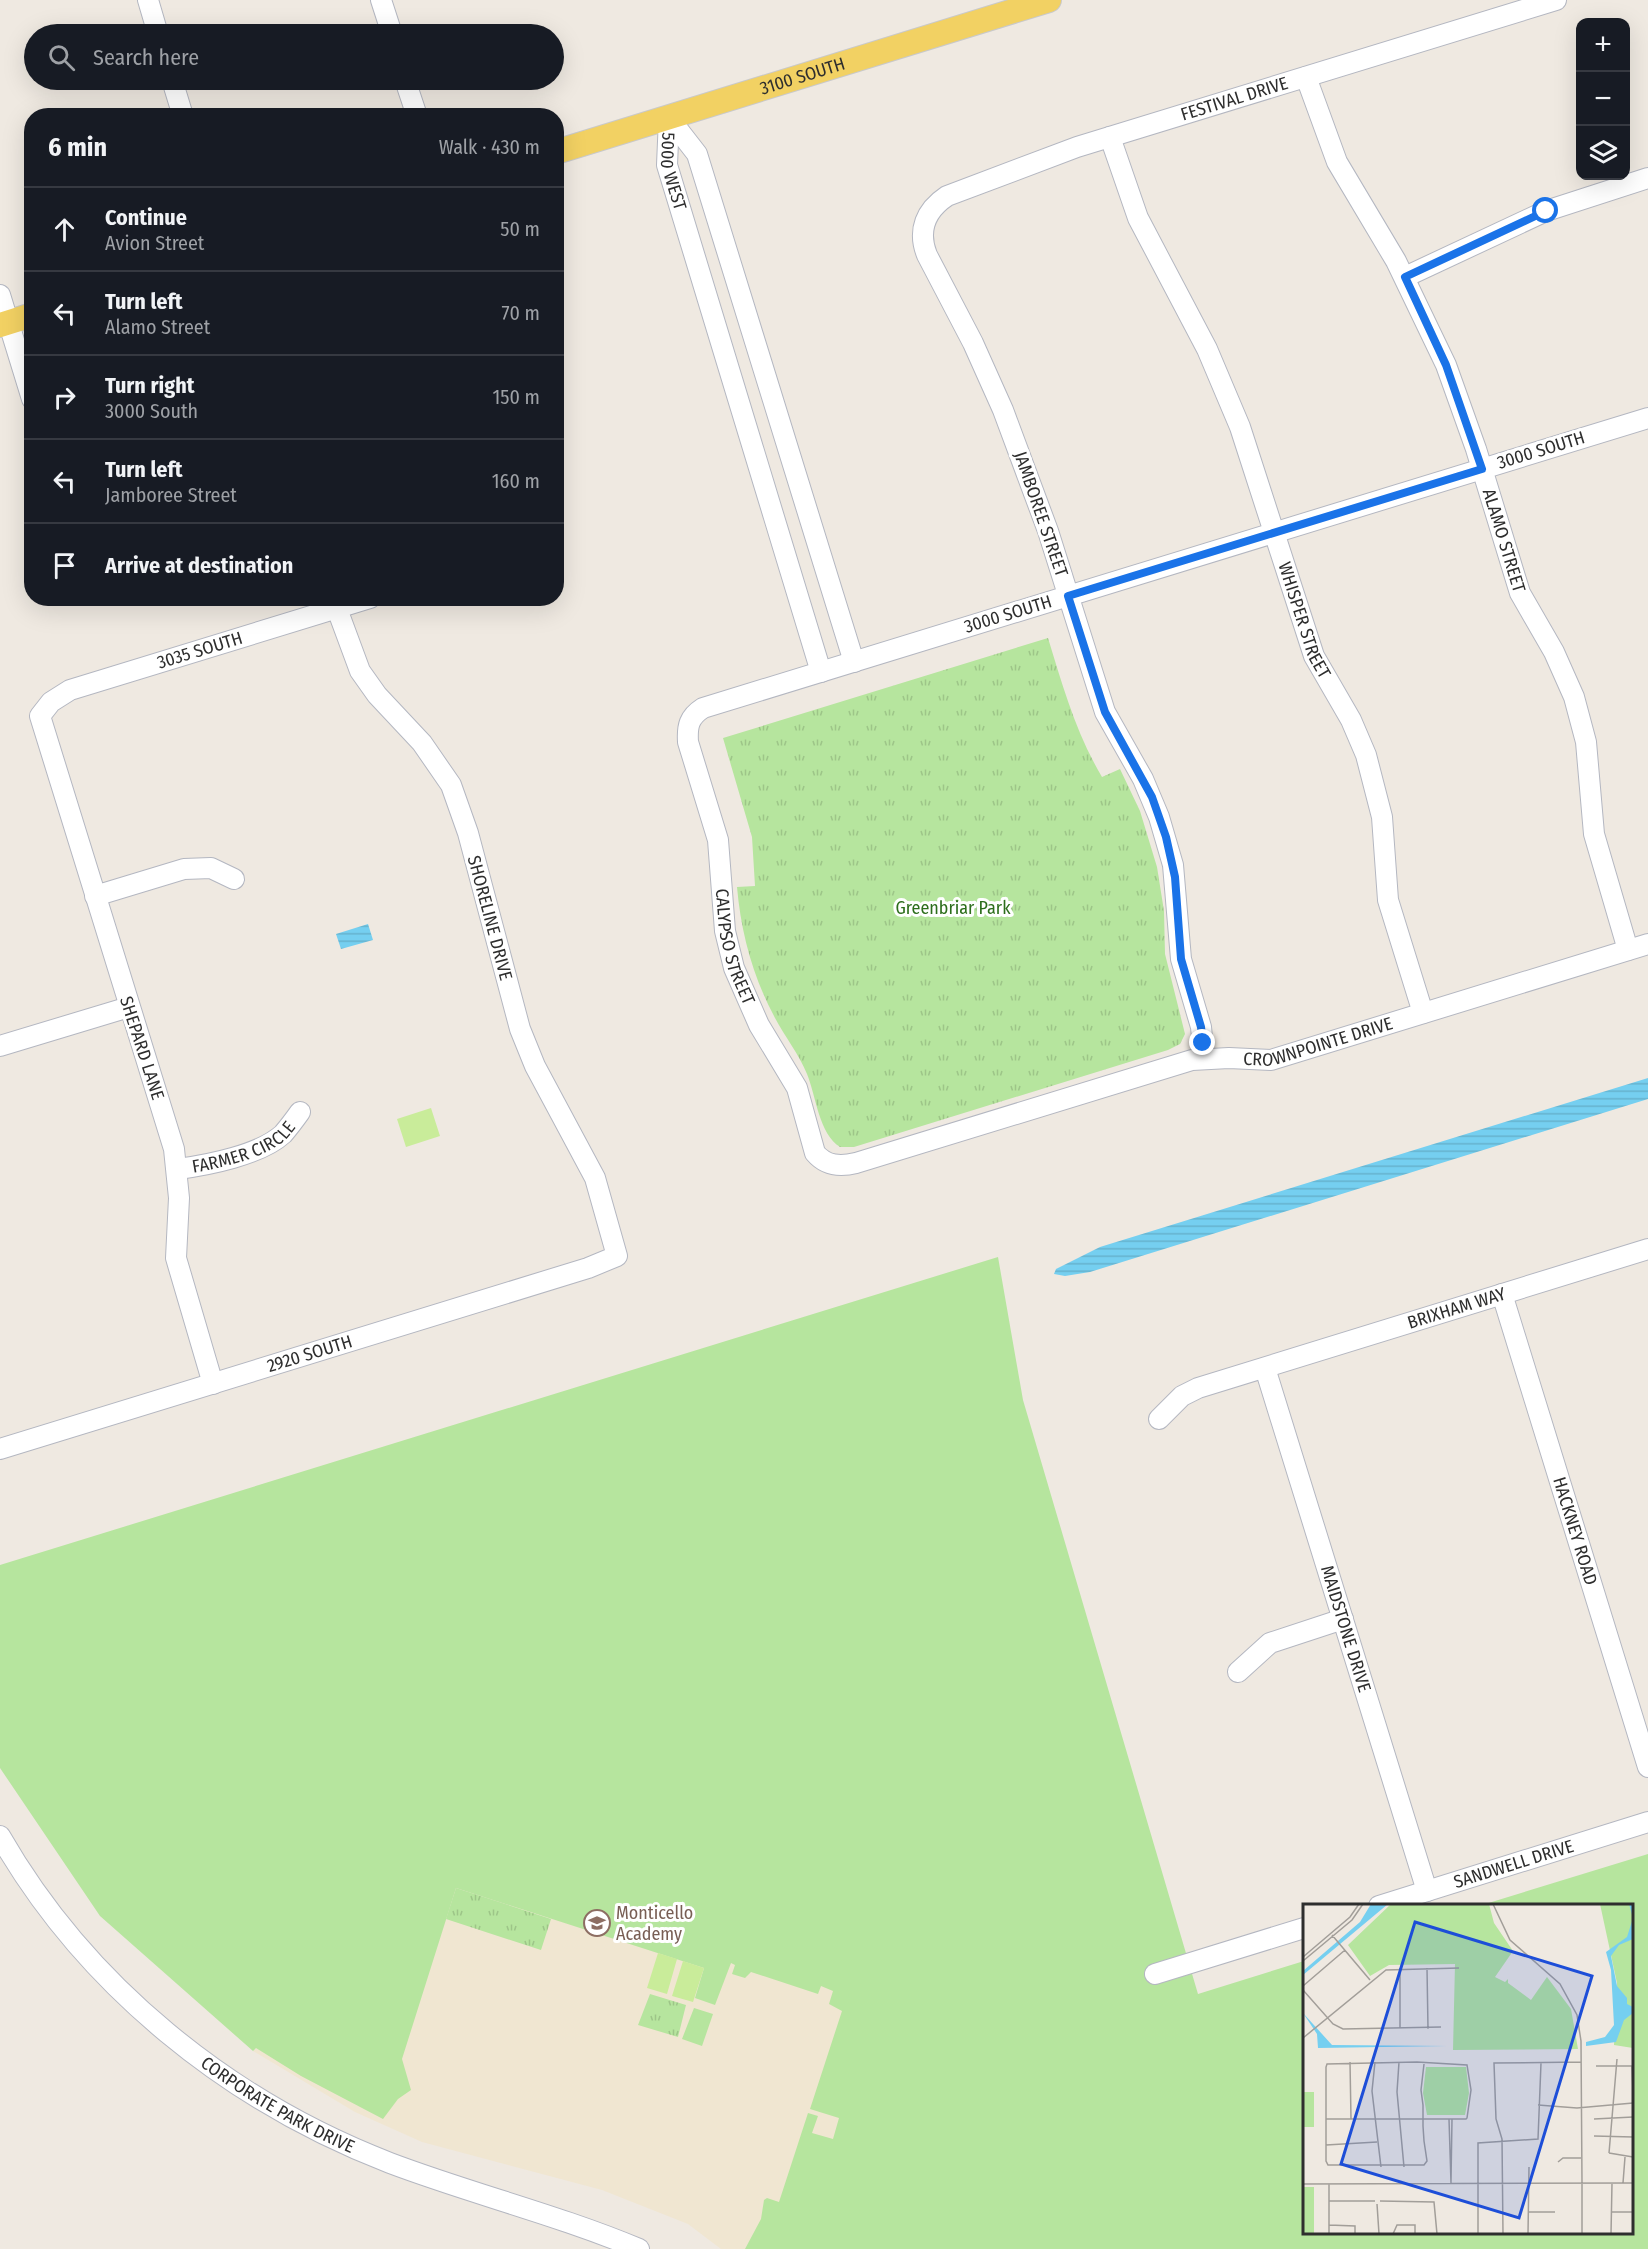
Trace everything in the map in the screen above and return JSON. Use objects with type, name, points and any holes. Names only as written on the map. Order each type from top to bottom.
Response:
[{"type":"main road","name":"3100 SOUTH","points":[[564,150],[1049,0]]},
{"type":"main road","points":[[4,324],[24,318]]},
{"type":"street","points":[[148,0],[155,24]]},
{"type":"street","points":[[381,0],[389,24]]},
{"type":"street","name":"FESTIVAL DRIVE","points":[[926,218],[939,201],[956,192],[1110,137],[1556,0]]},
{"type":"street","name":"ALAMO STREET","points":[[1306,77],[1337,162],[1405,277],[1446,365],[1482,469],[1520,592],[1554,652],[1574,697],[1586,742],[1594,834],[1628,950]]},
{"type":"street","points":[[175,90],[181,108]]},
{"type":"street","points":[[408,90],[414,108]]},
{"type":"street","name":"5000 WEST","points":[[669,118],[697,154],[854,662]]},
{"type":"street","name":"5000 WEST","points":[[669,118],[667,165],[821,672]]},
{"type":"street","name":"WHISPER STREET","points":[[1110,137],[1138,218],[1184,302],[1221,381],[1275,532],[1314,656],[1351,720],[1373,777],[1382,817],[1388,900],[1423,1013]]},
{"type":"street","points":[[1405,277],[1546,211],[1648,178]]},
{"type":"street","name":"JAMBOREE STREET","points":[[926,218],[922,232],[927,255],[973,343],[1003,410],[1034,490],[1105,712],[1147,788],[1166,837],[1175,877],[1181,959],[1201,1027],[1204,1058]]},
{"type":"street","points":[[0,296],[4,324],[24,378]]},
{"type":"street","name":"3000 SOUTH","points":[[687,728],[695,713],[703,708],[1648,418]]},
{"type":"street","name":"3035 SOUTH","points":[[40,716],[51,702],[70,690],[328,606]]},
{"type":"street","name":"SHORELINE DRIVE","points":[[335,606],[360,671],[377,695],[422,743],[451,786],[466,825],[520,1029],[535,1066],[595,1178],[617,1256]]},
{"type":"street","name":"SHEPARD LANE","points":[[40,716],[178,1169],[176,1258],[213,1384]]},
{"type":"street","name":"CALYPSO STREET","points":[[687,728],[688,742],[718,840],[723,921],[734,968],[759,1025],[797,1088],[815,1153]]},
{"type":"street","points":[[95,896],[184,869],[211,867],[234,879]]},
{"type":"street","name":"CROWNPOINTE DRIVE","points":[[815,1153],[821,1160],[837,1166],[856,1163],[1177,1064],[1204,1058],[1271,1060],[1648,944]]},
{"type":"street","points":[[0,1046],[129,1007]]},
{"type":"street","name":"FARMER CIRCLE","points":[[178,1169],[202,1166],[259,1149],[282,1134],[300,1112]]},
{"type":"street","name":"BRIXHAM WAY","points":[[1159,1419],[1190,1391],[1648,1249]]},
{"type":"street","name":"2920 SOUTH","points":[[0,1449],[588,1268],[617,1256]]},
{"type":"street","name":"HACKNEY ROAD","points":[[1502,1294],[1648,1767]]},
{"type":"street","name":"MAIDSTONE DRIVE","points":[[1265,1368],[1427,1891]]},
{"type":"street","points":[[1238,1672],[1270,1642],[1343,1619]]},
{"type":"street","name":"SANDWELL DRIVE","points":[[1382,1904],[1648,1822]]},
{"type":"street","name":"CORPORATE PARK DRIVE","points":[[0,1836],[48,1908],[114,1984],[179,2042],[252,2094],[340,2143],[381,2159],[583,2226],[639,2249]]},
{"type":"street","points":[[1155,1974],[1303,1929]]},
{"type":"shaded area","name":"Monticello Academy","points":[[442,1796],[818,1833],[892,2074],[769,2249],[721,2249],[688,2224],[602,2190],[422,2142],[355,2112],[253,2051]]},
{"type":"green space","name":"Greenbriar Park","points":[[1048,638],[1071,709],[1102,777],[1120,769],[1140,811],[1157,867],[1164,911],[1165,954],[1185,1034],[1180,1044],[1168,1050],[854,1147],[840,1147],[827,1133],[807,1074],[767,1002],[749,954],[737,887],[755,886],[752,837],[723,738]]},
{"type":"green space","points":[[431,1108],[440,1136],[406,1147],[397,1119]]},
{"type":"green space","points":[[998,1257],[1023,1400],[1198,1994],[1303,1961],[1303,2234],[1633,2234],[1633,1904],[1485,1904],[1648,1854],[1648,2249],[745,2249],[761,2219],[764,2200],[767,2198],[779,2202],[808,2113],[818,2116],[812,2133],[833,2139],[839,2118],[810,2109],[842,2011],[829,2004],[833,1991],[821,1986],[818,1994],[751,1972],[745,1978],[732,1974],[735,1965],[731,1963],[715,2005],[695,1998],[704,1968],[456,1888],[402,2059],[411,2090],[398,2099],[383,2119],[301,2076],[256,2048],[253,2051],[100,1916],[0,1768],[0,1565]]},
{"type":"green space","points":[[456,1888],[551,1919],[541,1950],[446,1919]]},
{"type":"green space","points":[[658,1953],[677,1959],[667,1994],[647,1988]]},
{"type":"green space","points":[[683,1961],[704,1968],[693,2002],[672,1996]]},
{"type":"green space","points":[[650,1994],[686,2005],[678,2037],[638,2025]]},
{"type":"green space","points":[[694,2008],[713,2014],[702,2046],[682,2039]]},
{"type":"water","points":[[368,924],[373,940],[341,949],[336,934]]},
{"type":"water","points":[[1648,1078],[1648,1099],[1090,1272],[1065,1276],[1054,1274],[1056,1269],[1100,1247]]},
{"type":"place","name":"Monticello Academy","points":[[597,1923]]},
{"type":"route","points":[[1203,1043],[1201,1027],[1181,959],[1175,877],[1166,837],[1152,797],[1109,722],[1068,596],[1482,469],[1446,365],[1405,277],[1490,235],[1546,211]]}]
